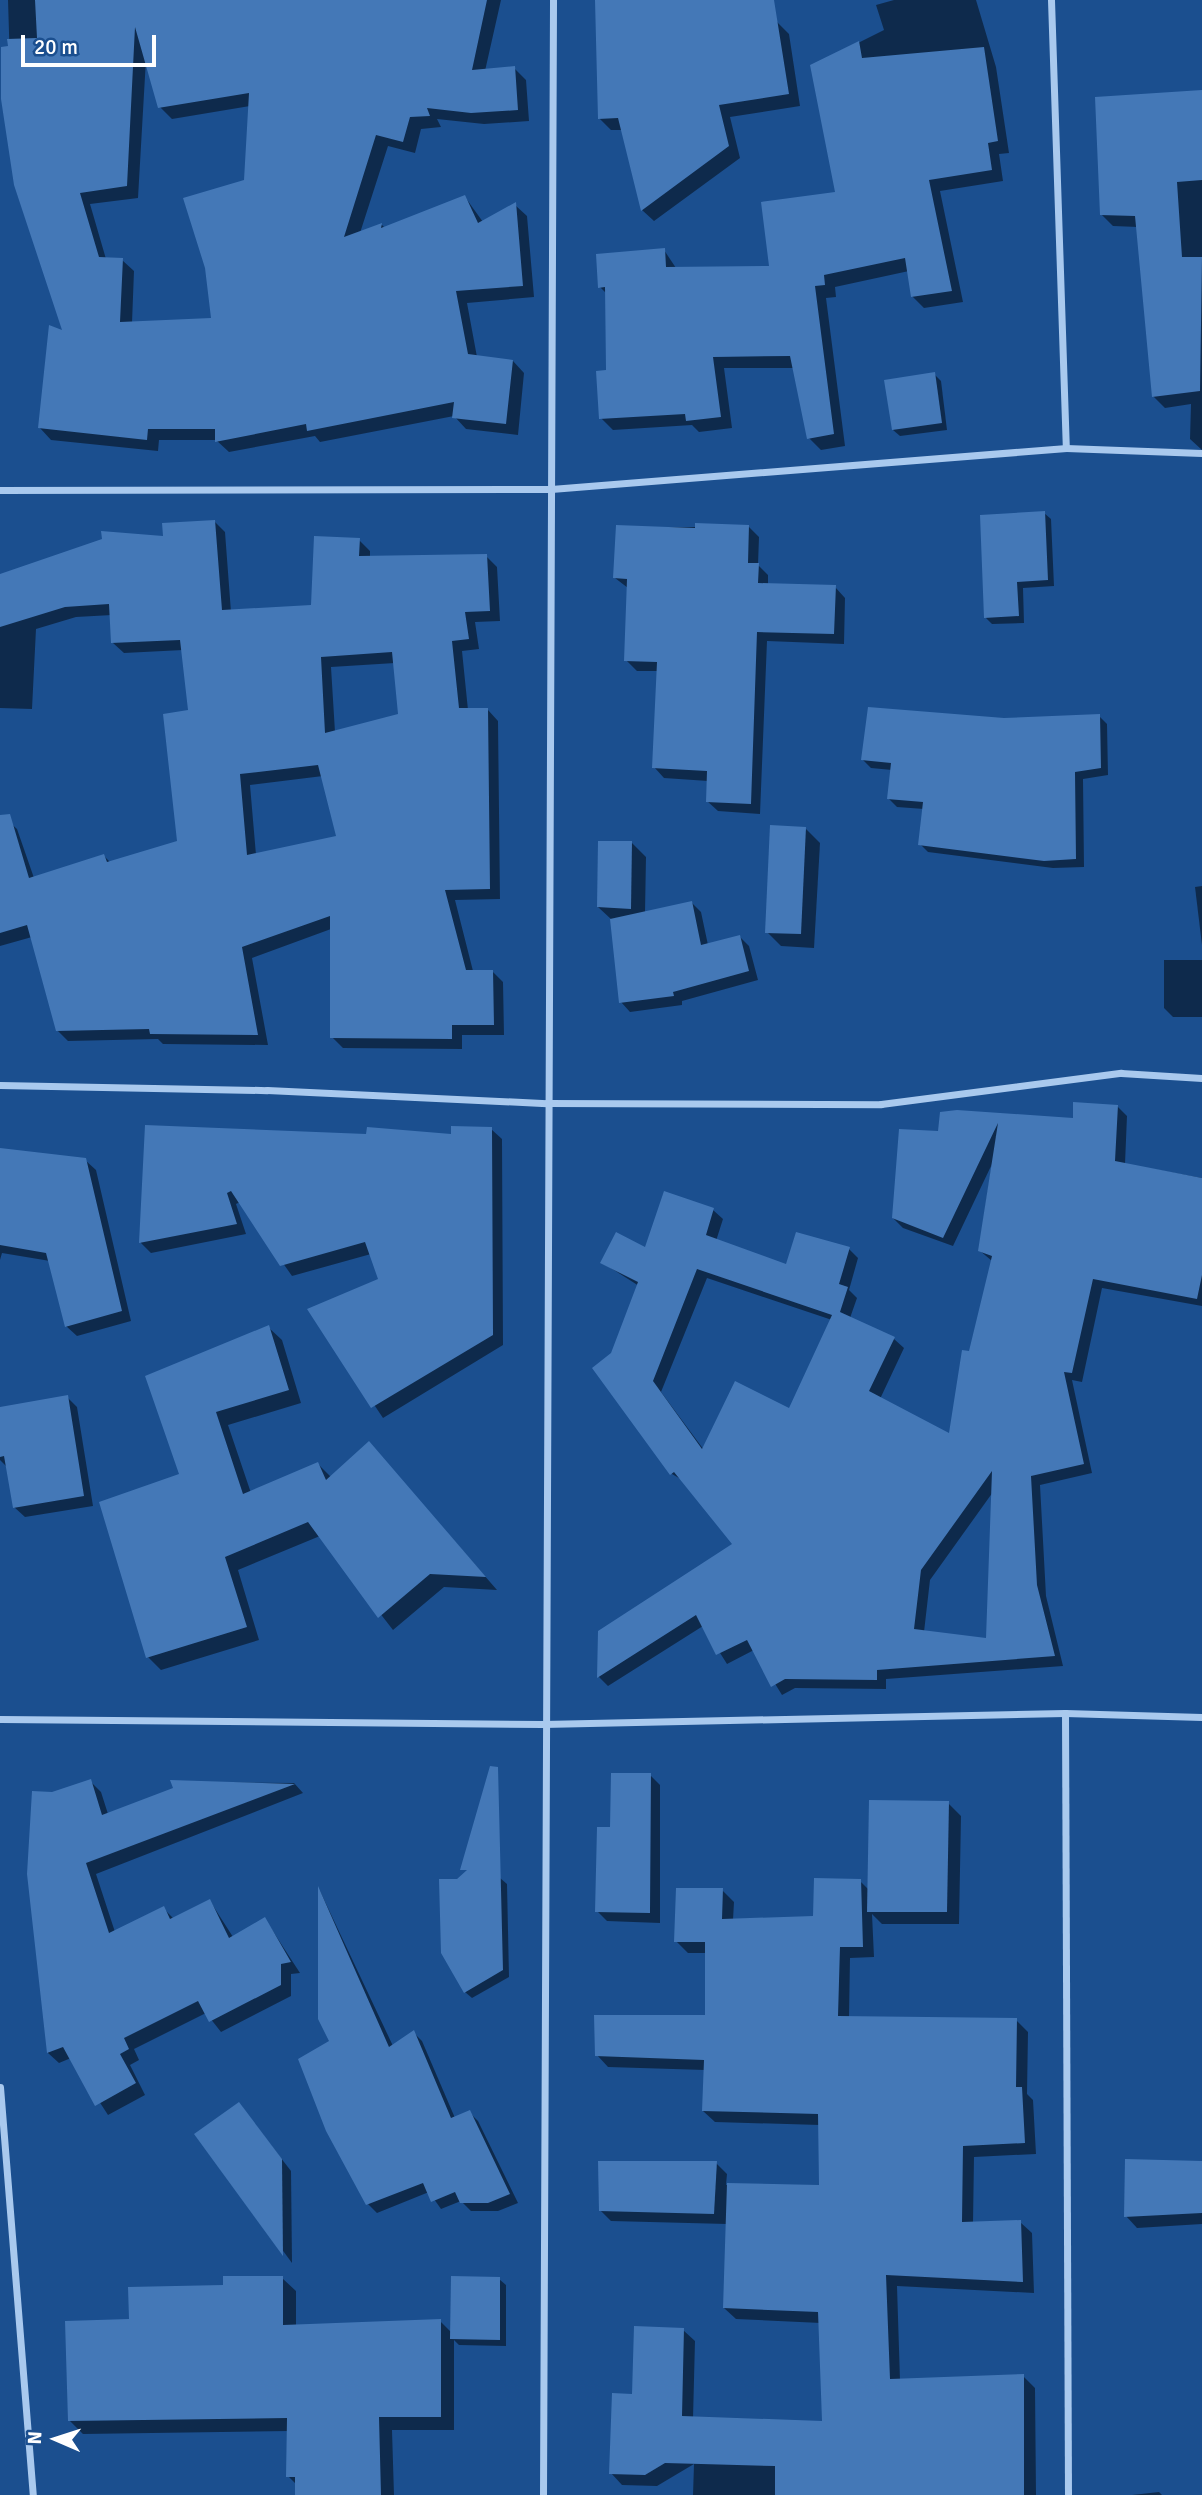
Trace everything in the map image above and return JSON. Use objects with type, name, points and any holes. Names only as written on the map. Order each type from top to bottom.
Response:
[{"type":"street","points":[[543,2495],[543,1724],[553,0]]},
{"type":"street","points":[[1051,0],[1066,448]]},
{"type":"street","points":[[0,491],[551,489],[1066,448],[1202,453]]},
{"type":"street","points":[[0,1085],[267,1090],[547,1103],[881,1104],[1121,1073],[1202,1079]]},
{"type":"street","points":[[1065,1713],[1068,2495]]},
{"type":"street","points":[[0,1719],[543,1724],[1065,1713],[1202,1717]]},
{"type":"street","points":[[0,2087],[33,2495]]},
{"type":"building","points":[[35,0],[487,0],[472,70],[515,66],[518,110],[471,113],[427,108],[430,116],[410,117],[403,142],[376,135],[344,237],[382,223],[381,228],[465,195],[478,223],[516,202],[523,286],[456,291],[468,354],[513,360],[506,424],[452,418],[454,402],[307,431],[306,424],[215,442],[215,429],[148,429],[147,440],[38,428],[49,325],[62,330],[14,185],[1,99],[1,47],[8,46],[7,39],[37,38]],"holes":[[[135,27],[158,108],[249,93],[244,180],[183,198],[205,268],[211,318],[120,322],[123,258],[99,257],[80,193],[127,186]]]},
{"type":"building","points":[[595,0],[774,0],[789,94],[719,105],[729,146],[641,211],[618,118],[598,119]]},
{"type":"building","points":[[859,41],[862,58],[984,47],[998,141],[988,143],[992,170],[929,180],[952,291],[911,297],[905,258],[824,275],[825,285],[815,286],[834,434],[807,439],[790,356],[713,357],[721,417],[686,421],[685,414],[599,419],[596,371],[606,370],[605,287],[598,288],[596,254],[665,248],[666,267],[769,266],[761,202],[835,192],[810,65]]},
{"type":"building","points":[[1202,90],[1202,180],[1177,182],[1182,257],[1202,257],[1200,391],[1152,397],[1135,216],[1100,215],[1095,97]]},
{"type":"building","points":[[935,372],[942,423],[892,430],[884,380]]},
{"type":"building","points":[[1045,511],[1048,580],[1017,582],[1019,616],[984,618],[980,515]]},
{"type":"building","points":[[215,520],[222,610],[311,605],[314,536],[360,538],[359,556],[487,554],[490,611],[465,612],[469,639],[452,641],[459,708],[488,708],[490,889],[445,890],[466,970],[493,970],[494,1025],[452,1025],[452,1039],[330,1038],[330,916],[242,947],[258,1035],[150,1034],[149,1029],[56,1031],[27,925],[0,933],[0,815],[10,814],[29,878],[104,854],[107,862],[177,841],[163,714],[188,710],[180,640],[111,643],[109,604],[65,607],[0,627],[0,574],[102,539],[101,531],[163,536],[162,523]],"holes":[[[392,652],[398,714],[325,733],[321,657]],[[318,765],[336,836],[247,855],[240,774]]]},
{"type":"building","points":[[695,523],[749,525],[748,563],[759,563],[758,583],[836,585],[834,634],[757,632],[751,804],[706,802],[707,771],[652,768],[657,662],[624,661],[627,579],[613,578],[616,525],[695,528]]},
{"type":"building","points":[[868,707],[1004,718],[1100,714],[1101,768],[1075,772],[1076,859],[1044,861],[918,845],[923,802],[887,799],[891,763],[861,760]]},
{"type":"building","points":[[770,825],[806,827],[801,934],[765,933]]},
{"type":"building","points":[[598,841],[632,841],[631,909],[597,907]]},
{"type":"building","points":[[692,901],[701,945],[740,935],[749,971],[673,992],[674,996],[619,1003],[610,919]]},
{"type":"building","points":[[1073,1102],[1118,1105],[1115,1161],[1202,1178],[1202,1275],[1197,1299],[1093,1279],[1072,1373],[1064,1372],[1084,1464],[1031,1476],[1037,1585],[1055,1656],[877,1670],[877,1680],[785,1679],[771,1687],[747,1640],[716,1655],[696,1615],[597,1678],[598,1631],[732,1544],[674,1472],[670,1475],[592,1368],[611,1353],[638,1282],[600,1263],[616,1232],[645,1247],[664,1191],[714,1208],[706,1235],[786,1264],[796,1232],[850,1247],[839,1284],[848,1287],[840,1312],[895,1337],[869,1391],[949,1433],[962,1350],[969,1351],[992,1256],[978,1251],[998,1123],[943,1238],[892,1218],[899,1129],[938,1131],[940,1112],[957,1110],[1073,1118]],"holes":[[[697,1269],[832,1315],[789,1408],[735,1381],[702,1449],[653,1381]],[[992,1471],[986,1638],[914,1629],[921,1570]]]},
{"type":"building","points":[[145,1125],[366,1134],[367,1127],[451,1134],[451,1126],[492,1127],[493,1335],[371,1408],[307,1309],[378,1279],[365,1242],[280,1266],[231,1191],[227,1193],[237,1224],[139,1243]]},
{"type":"building","points":[[0,1148],[86,1158],[122,1311],[65,1327],[46,1253],[0,1245]]},
{"type":"building","points":[[269,1325],[289,1390],[216,1412],[243,1494],[318,1462],[326,1480],[369,1441],[486,1577],[430,1574],[378,1618],[308,1522],[225,1557],[247,1627],[146,1658],[99,1502],[179,1474],[145,1376]]},
{"type":"building","points":[[68,1395],[84,1496],[13,1508],[4,1456],[0,1457],[0,1407]]},
{"type":"building","points":[[490,1766],[498,1767],[503,1970],[464,1993],[441,1953],[439,1879],[457,1879],[467,1870],[460,1870]]},
{"type":"building","points":[[611,1773],[651,1773],[650,1913],[595,1912],[597,1827],[610,1827]]},
{"type":"building","points":[[91,1779],[102,1815],[173,1788],[170,1780],[295,1784],[86,1863],[109,1933],[164,1906],[170,1919],[210,1899],[229,1938],[265,1917],[291,1962],[281,1964],[281,1985],[209,2022],[198,2001],[124,2038],[129,2049],[120,2054],[136,2083],[95,2106],[63,2047],[47,2053],[27,1874],[32,1791],[52,1792]]},
{"type":"building","points":[[869,1800],[949,1801],[947,1912],[867,1912]]},
{"type":"building","points":[[814,1878],[861,1879],[863,1947],[840,1947],[838,2016],[1017,2018],[1016,2087],[1022,2087],[1025,2143],[963,2146],[962,2222],[1021,2220],[1023,2282],[886,2275],[890,2379],[1024,2374],[1024,2495],[775,2495],[775,2466],[665,2463],[645,2475],[609,2474],[612,2393],[632,2394],[634,2326],[684,2328],[682,2416],[822,2421],[818,2312],[723,2308],[727,2183],[819,2185],[818,2114],[702,2111],[704,2060],[595,2056],[594,2015],[705,2015],[705,1942],[674,1942],[676,1888],[723,1888],[722,1919],[813,1916]]},
{"type":"building","points":[[318,1886],[389,2047],[414,2030],[451,2118],[470,2110],[510,2194],[488,2203],[460,2203],[455,2192],[431,2202],[423,2183],[366,2205],[326,2131],[298,2059],[329,2041],[318,2019]]},
{"type":"building","points":[[239,2102],[282,2159],[283,2256],[194,2134]]},
{"type":"building","points":[[1125,2159],[1202,2161],[1202,2213],[1124,2217]]},
{"type":"building","points":[[598,2161],[717,2161],[714,2214],[599,2211]]},
{"type":"building","points":[[223,2276],[283,2276],[283,2325],[441,2319],[441,2417],[379,2417],[381,2495],[295,2495],[295,2477],[286,2477],[287,2418],[68,2421],[65,2321],[129,2319],[128,2287],[223,2285]]},
{"type":"building","points":[[451,2276],[500,2277],[500,2340],[450,2339]]}]
